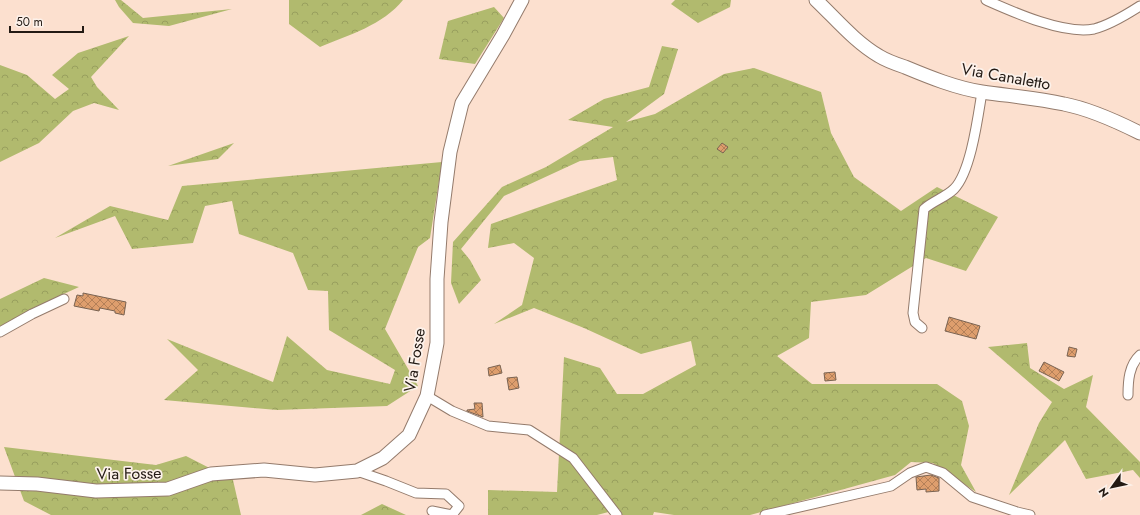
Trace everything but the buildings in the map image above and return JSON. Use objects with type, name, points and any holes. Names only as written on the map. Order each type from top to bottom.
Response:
[{"type":"street","name":"Via Fosse","points":[[0,483],[37,484],[96,491],[168,489],[211,474],[264,470],[315,476],[357,471],[383,458],[409,435],[427,396],[438,343],[437,278],[441,222],[450,152],[462,103],[522,0]]},
{"type":"street","name":"Via Canaletto","points":[[816,0],[853,36],[881,57],[952,85],[982,92],[1033,98],[1065,104],[1097,114],[1140,133]]},
{"type":"street","points":[[986,0],[1027,17],[1069,29],[1082,30],[1093,29],[1110,23],[1140,6]]},
{"type":"street","points":[[922,328],[915,322],[913,313],[924,209],[930,203],[953,190],[959,183],[967,164],[982,92]]},
{"type":"street","points":[[0,332],[32,314],[64,299]]},
{"type":"street","points":[[1128,395],[1128,381],[1135,360],[1140,355]]},
{"type":"street","points":[[427,396],[452,411],[488,426],[529,430],[573,458],[617,515]]},
{"type":"street","points":[[765,515],[891,486],[910,474],[926,467],[943,473],[972,497],[1030,515]]},
{"type":"street","points":[[357,471],[416,493],[446,494],[459,506],[452,515],[432,511]]},
{"type":"green space","points":[[115,0],[121,0],[143,18],[232,9],[169,26],[133,23]]},
{"type":"green space","points":[[289,0],[403,0],[395,9],[376,23],[320,47],[289,24]]},
{"type":"green space","points":[[675,0],[731,0],[730,7],[698,23],[671,4]]},
{"type":"green space","points":[[494,7],[504,18],[475,64],[439,59],[448,21]]},
{"type":"green space","points":[[129,36],[91,77],[97,87],[119,110],[94,103],[73,111],[39,143],[0,162],[0,65],[27,75],[55,99],[69,89],[52,75],[78,53]]},
{"type":"green space","points":[[662,46],[678,49],[664,94],[626,122],[655,114],[724,74],[754,68],[821,92],[831,133],[854,177],[901,211],[937,187],[998,217],[966,271],[926,258],[866,295],[811,302],[809,338],[777,356],[812,384],[937,384],[962,401],[969,426],[961,465],[976,492],[933,463],[911,462],[895,475],[750,515],[674,515],[654,512],[653,515],[615,515],[620,509],[597,515],[488,515],[488,490],[557,492],[564,357],[600,368],[617,394],[643,394],[696,365],[691,341],[641,354],[584,328],[534,308],[494,324],[522,305],[534,258],[514,243],[488,248],[491,224],[617,180],[613,157],[580,161],[504,196],[461,249],[470,260],[481,280],[459,304],[451,283],[453,242],[502,187],[546,167],[613,127],[568,120],[604,99],[649,87]]},
{"type":"green space","points":[[234,143],[218,159],[168,166]]},
{"type":"green space","points":[[442,162],[430,238],[418,247],[385,329],[418,386],[387,406],[277,410],[164,400],[198,370],[167,339],[273,382],[287,336],[327,370],[390,384],[395,370],[329,330],[328,291],[308,290],[293,253],[239,234],[232,201],[205,206],[193,243],[132,249],[115,216],[55,238],[110,206],[168,220],[182,186]]},
{"type":"green space","points":[[44,278],[79,287],[31,309],[0,331],[0,299]]},
{"type":"green space","points":[[1027,343],[1030,368],[1064,389],[1093,375],[1086,407],[1140,462],[1140,478],[1133,470],[1086,479],[1065,440],[1009,495],[1039,423],[1052,402],[988,347]]},
{"type":"green space","points":[[4,447],[156,465],[186,456],[233,480],[241,515],[51,515],[24,501]]},
{"type":"green space","points":[[382,504],[406,515],[361,515]]}]
